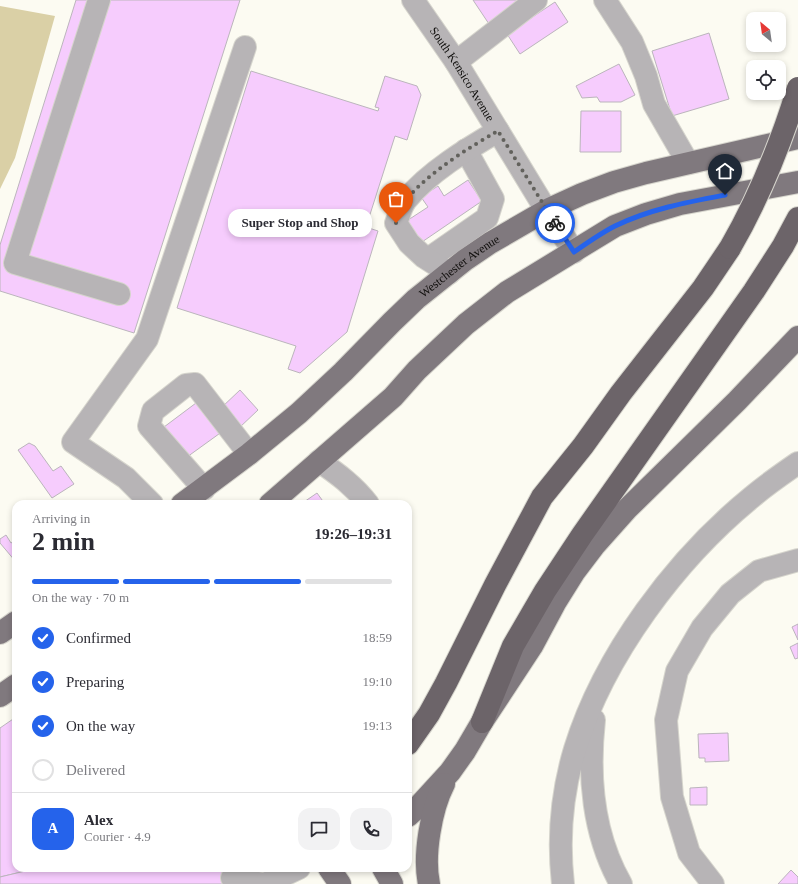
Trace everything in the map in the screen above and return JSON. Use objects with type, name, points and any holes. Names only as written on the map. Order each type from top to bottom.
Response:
[{"type":"highway","points":[[412,738],[429,714],[495,584],[542,497],[583,446],[621,393],[703,288],[739,233],[766,176],[798,88]]},
{"type":"highway","points":[[482,722],[514,646],[545,591],[587,528],[725,333],[783,246],[798,218]]},
{"type":"main road","name":"Westchester Avenue","points":[[188,500],[249,454],[299,413],[416,299],[488,244],[547,210],[582,194],[614,182],[688,163],[798,138]]},
{"type":"main road","points":[[275,500],[370,418],[417,370],[466,324],[507,292],[615,226],[646,214],[687,202],[798,182]]},
{"type":"main road","points":[[429,884],[426,860],[428,840],[436,804],[442,786],[532,646],[575,571],[594,546],[627,509],[737,401],[798,337]]},
{"type":"main road","points":[[0,633],[12,625]]},
{"type":"main road","points":[[0,696],[12,688]]},
{"type":"main road","points":[[412,812],[450,772]]},
{"type":"main road","points":[[332,872],[340,884]]},
{"type":"main road","points":[[385,872],[392,884]]},
{"type":"street","points":[[99,0],[15,263],[119,294]]},
{"type":"street","name":"South Kensico Avenue","points":[[413,0],[456,62],[574,252]]},
{"type":"street","points":[[456,62],[536,0]]},
{"type":"street","points":[[605,0],[632,42],[646,76],[654,104],[688,163]]},
{"type":"street","points":[[148,500],[126,478],[73,442],[147,339],[245,47]]},
{"type":"street","points":[[449,273],[428,259],[409,243],[396,223],[405,201],[431,176],[466,150],[498,131]]},
{"type":"street","points":[[428,259],[487,218],[493,199],[466,150]]},
{"type":"street","points":[[478,224],[488,244]]},
{"type":"street","points":[[204,488],[149,426],[153,411],[181,388],[186,385],[195,384],[249,454]]},
{"type":"street","points":[[319,461],[357,490],[365,500]]},
{"type":"street","points":[[563,884],[561,848],[563,808],[568,775],[584,724],[617,656],[643,616],[671,578],[701,544],[752,497],[798,463]]},
{"type":"street","points":[[713,884],[689,853],[672,797],[666,720],[677,671],[702,628],[730,594],[759,571],[798,560]]},
{"type":"street","points":[[603,684],[594,717],[591,746],[591,775],[596,813],[606,850],[621,884]]},
{"type":"street","points":[[237,872],[232,878],[264,884],[290,872]]},
{"type":"shaded area","points":[[0,6],[55,16],[15,158],[0,189]]},
{"type":"building","points":[[76,0],[240,0],[134,333],[0,291],[0,245]]},
{"type":"building","points":[[473,0],[525,0],[489,24]]},
{"type":"building","points":[[555,2],[568,22],[520,54],[507,34]]},
{"type":"building","points":[[709,33],[729,99],[672,116],[652,51]]},
{"type":"building","points":[[619,64],[635,95],[621,102],[600,102],[597,97],[582,98],[576,86]]},
{"type":"building","points":[[251,71],[378,111],[379,108],[375,107],[385,76],[417,86],[421,95],[407,140],[395,136],[366,227],[378,231],[347,332],[300,373],[288,369],[296,346],[177,308]]},
{"type":"building","points":[[581,111],[621,111],[621,152],[580,152]]},
{"type":"building","points":[[468,180],[482,201],[419,244],[405,222],[428,207],[421,197],[438,186],[444,196]]},
{"type":"building","points":[[240,390],[258,410],[239,428],[221,408]]},
{"type":"building","points":[[200,400],[223,431],[187,457],[164,427]]},
{"type":"building","points":[[29,443],[35,446],[53,471],[61,466],[74,484],[52,498],[18,450]]},
{"type":"building","points":[[317,493],[322,500],[307,500]]},
{"type":"building","points":[[6,535],[12,542],[12,557],[0,543],[0,539]]},
{"type":"building","points":[[798,624],[798,640],[792,627]]},
{"type":"building","points":[[798,643],[798,658],[795,659],[790,647]]},
{"type":"building","points":[[12,720],[12,872],[21,872],[0,877],[0,728]]},
{"type":"building","points":[[728,733],[729,761],[705,762],[705,758],[699,758],[698,734]]},
{"type":"building","points":[[707,787],[707,805],[690,805],[690,788]]},
{"type":"building","points":[[791,870],[798,877],[798,884],[778,884]]},
{"type":"building","points":[[21,872],[258,872],[264,884],[0,884],[0,877]]},
{"type":"way so far","points":[[396,223],[405,201],[431,176],[472,146],[498,131],[555,223]]},
{"type":"place","name":"Super Stop and Shop","points":[[396,223]]},
{"type":"route","points":[[555,223],[574,252],[615,226],[646,214],[680,204],[725,195]]}]
